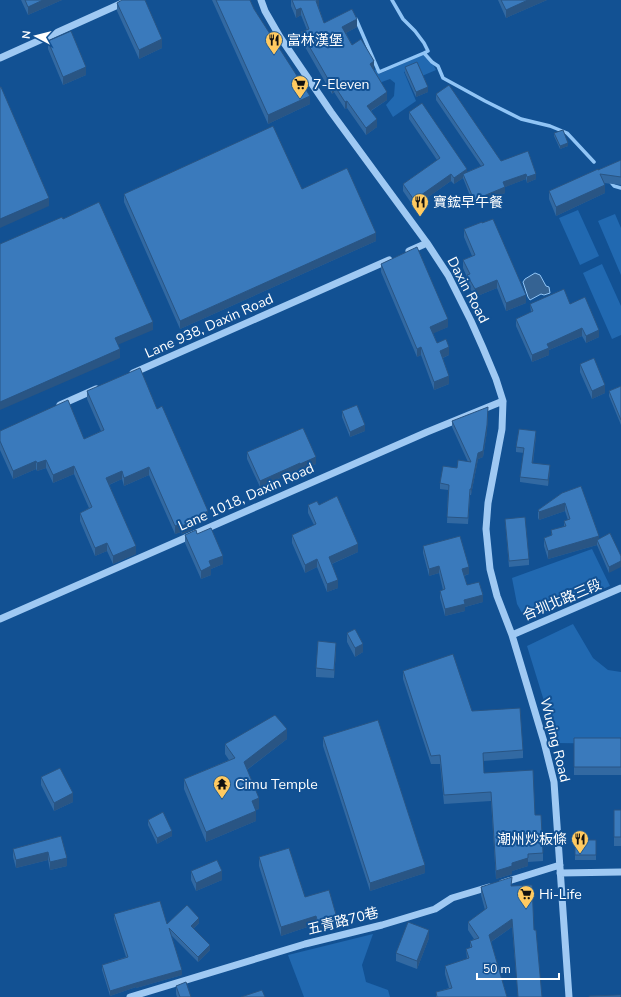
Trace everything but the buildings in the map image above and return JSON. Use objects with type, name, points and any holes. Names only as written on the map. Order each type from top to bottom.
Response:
[{"type":"street","points":[[0,58],[129,0]]},
{"type":"street","name":"Daxin Road","points":[[261,0],[265,11],[280,37],[331,112],[427,243],[448,275],[471,321],[496,379],[503,401],[502,429],[488,503],[486,529],[490,569],[497,596],[512,635]]},
{"type":"street","points":[[406,253],[427,243]]},
{"type":"street","name":"Lane 938, Daxin Road","points":[[123,377],[398,256]]},
{"type":"street","points":[[51,409],[101,387]]},
{"type":"street","name":"Lane 1018, Daxin Road","points":[[0,619],[427,432],[503,401]]},
{"type":"street","name":"合圳北路三段","points":[[512,635],[621,588]]},
{"type":"street","name":"Wuqing Road","points":[[512,635],[544,742],[554,782],[569,997]]},
{"type":"street","name":"五青路70巷","points":[[130,997],[305,944],[389,923],[435,909],[452,898],[560,869],[621,872]]},
{"type":"shaded area","points":[[423,55],[433,64],[436,70],[422,76],[418,66],[404,72],[416,101],[393,117],[386,105],[394,96],[395,83],[390,79],[379,83],[371,72],[376,69],[379,74]]},
{"type":"shaded area","points":[[578,210],[599,256],[580,265],[559,218]]},
{"type":"shaded area","points":[[615,214],[621,228],[621,275],[598,221]]},
{"type":"shaded area","points":[[602,264],[621,306],[621,335],[612,339],[583,273]]},
{"type":"shaded area","points":[[535,273],[540,275],[546,286],[549,287],[550,293],[544,295],[541,294],[530,300],[523,282]]},
{"type":"shaded area","points":[[592,549],[610,586],[533,618],[522,613],[517,604],[512,578]]},
{"type":"shaded area","points":[[573,624],[593,658],[608,670],[621,672],[621,744],[557,743],[527,646]]},
{"type":"shaded area","points":[[373,934],[362,965],[366,982],[388,990],[390,997],[304,997],[288,955]]},
{"type":"waterway","points":[[392,0],[403,19],[424,43],[428,51],[424,53]]},
{"type":"waterway","points":[[356,19],[379,72],[424,53],[438,66],[443,78],[521,119],[550,126],[567,133],[594,162]]},
{"type":"waterway","points":[[609,180],[614,186],[621,188]]},
{"type":"place","name":"富林漢堡","points":[[274,55]]},
{"type":"place","name":"7-Eleven","points":[[300,99]]},
{"type":"place","name":"寶鋐早午餐","points":[[420,217]]},
{"type":"place","name":"Cimu Temple","points":[[222,799]]},
{"type":"place","name":"潮州炒板條","points":[[580,854]]},
{"type":"place","name":"Hi-Life","points":[[526,909]]}]
